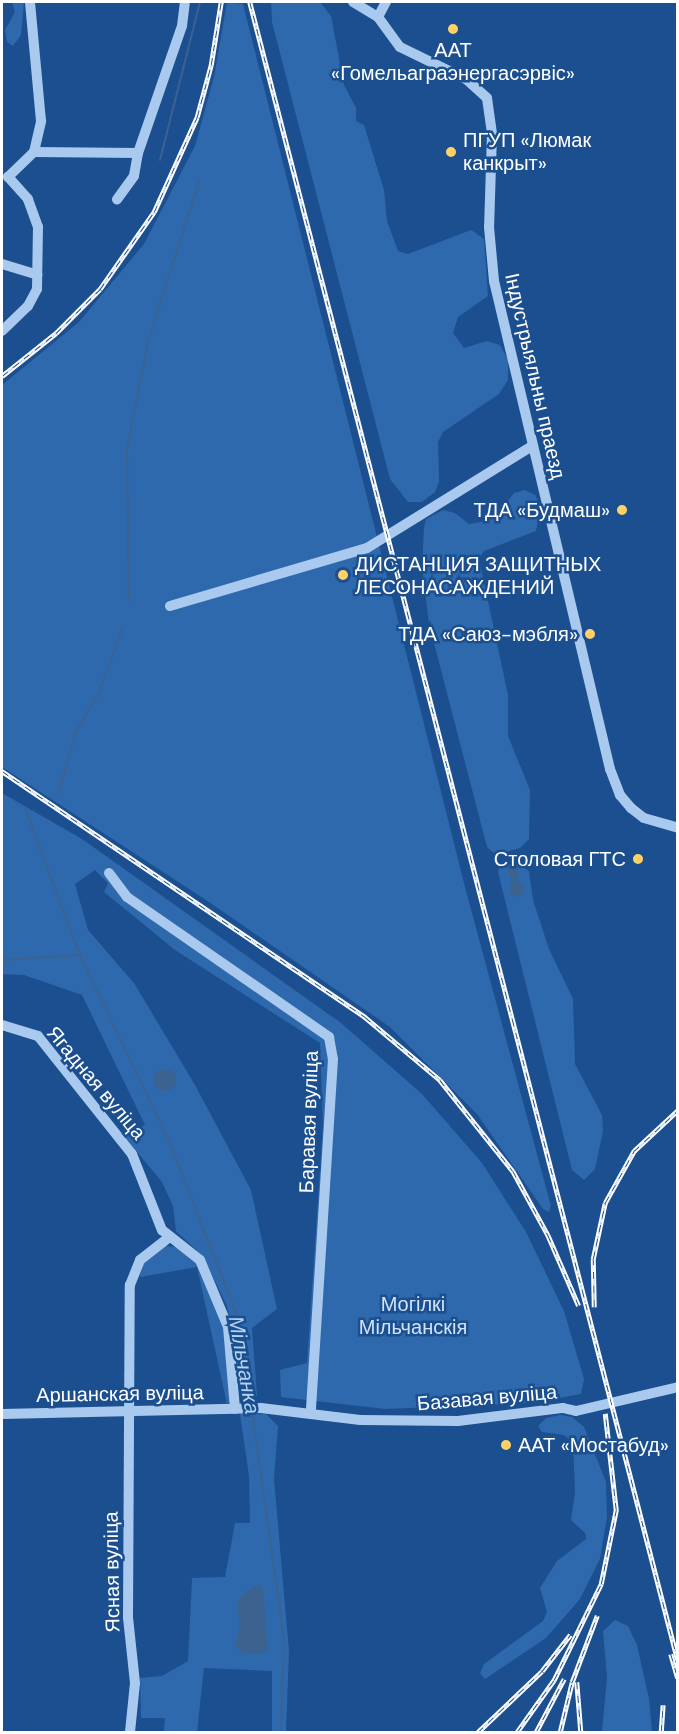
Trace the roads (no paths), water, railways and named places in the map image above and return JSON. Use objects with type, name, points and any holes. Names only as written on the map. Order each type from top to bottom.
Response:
[{"type":"street","points":[[2,331],[28,306],[37,289],[38,227],[28,199],[5,176],[34,152],[41,121],[30,2]]},
{"type":"street","points":[[117,200],[134,176],[138,153],[182,26],[185,2]]},
{"type":"street","points":[[353,2],[378,17],[386,2]]},
{"type":"street","name":"Індустрыяльны праезд","points":[[378,17],[400,47],[466,79],[482,91],[490,107],[489,227],[494,281],[614,782],[626,802],[644,818],[678,828]]},
{"type":"street","points":[[34,152],[138,153]]},
{"type":"street","points":[[2,264],[38,275]]},
{"type":"street","points":[[170,606],[367,548],[532,446]]},
{"type":"street","name":"Баравая вуліца","points":[[109,873],[127,897],[329,1037],[333,1059],[311,1412]]},
{"type":"street","name":"Ягадная вуліца","points":[[2,1025],[38,1036],[128,1149],[159,1225],[169,1237],[200,1260],[223,1309],[231,1347],[237,1409]]},
{"type":"street","name":"Ясная вуліца","points":[[130,1732],[135,1683],[128,1618],[132,1411],[131,1276],[140,1260],[169,1237]]},
{"type":"street","name":"Базавая вуліца","points":[[261,1408],[360,1419],[458,1421],[563,1408],[576,1411],[678,1387]]},
{"type":"street","name":"Аршанская вуліца","points":[[2,1414],[261,1408]]},
{"type":"waterway","points":[[160,160],[200,2]]},
{"type":"waterway","points":[[129,600],[127,449],[149,338],[199,182]]},
{"type":"waterway","points":[[58,795],[76,732],[99,693],[122,629]]},
{"type":"waterway","name":"Мільчанка","points":[[25,808],[80,955],[170,1143],[239,1320],[251,1405]]},
{"type":"waterway","points":[[2,960],[80,955]]},
{"type":"waterway","name":"Мільчанка","points":[[252,1411],[284,1639],[281,1732]]},
{"type":"railway","points":[[2,376],[56,333],[100,289],[154,212],[197,117],[211,65],[221,2]]},
{"type":"railway","points":[[250,2],[678,1660]]},
{"type":"railway","points":[[2,771],[365,1017],[440,1080],[513,1171],[548,1235],[579,1306]]},
{"type":"railway","points":[[594,1307],[593,1259],[605,1203],[634,1151],[678,1110]]},
{"type":"railway","points":[[517,1732],[554,1680],[601,1584],[616,1510],[605,1414]]},
{"type":"railway","points":[[560,1732],[572,1682],[597,1616]]},
{"type":"railway","points":[[478,1732],[542,1671],[570,1635]]},
{"type":"railway","points":[[671,1654],[678,1678]]},
{"type":"railway","points":[[536,1732],[564,1679]]},
{"type":"railway","points":[[577,1682],[581,1732]]},
{"type":"railway","points":[[661,1732],[663,1705]]},
{"type":"place","name":"ААТ «Гомельаграэнергасэрвіс»","points":[[453,29]]},
{"type":"place","name":"ПГУП «Люмак канкрыт»","points":[[451,152]]},
{"type":"place","name":"ТДА «Будмаш»","points":[[622,510]]},
{"type":"place","name":"ДИСТАНЦИЯ ЗАЩИТНЫХ ЛЕСОНАСАЖДЕНИЙ","points":[[343,575]]},
{"type":"place","name":"ТДА «Саюз-мэбля»","points":[[590,634]]},
{"type":"place","name":"Столовая ГТС","points":[[638,859]]},
{"type":"place","name":"ААТ «Мостабуд»","points":[[506,1445]]},
{"type":"park label","name":"Могілкі Мільчанскія","points":[[413,1316]]}]
